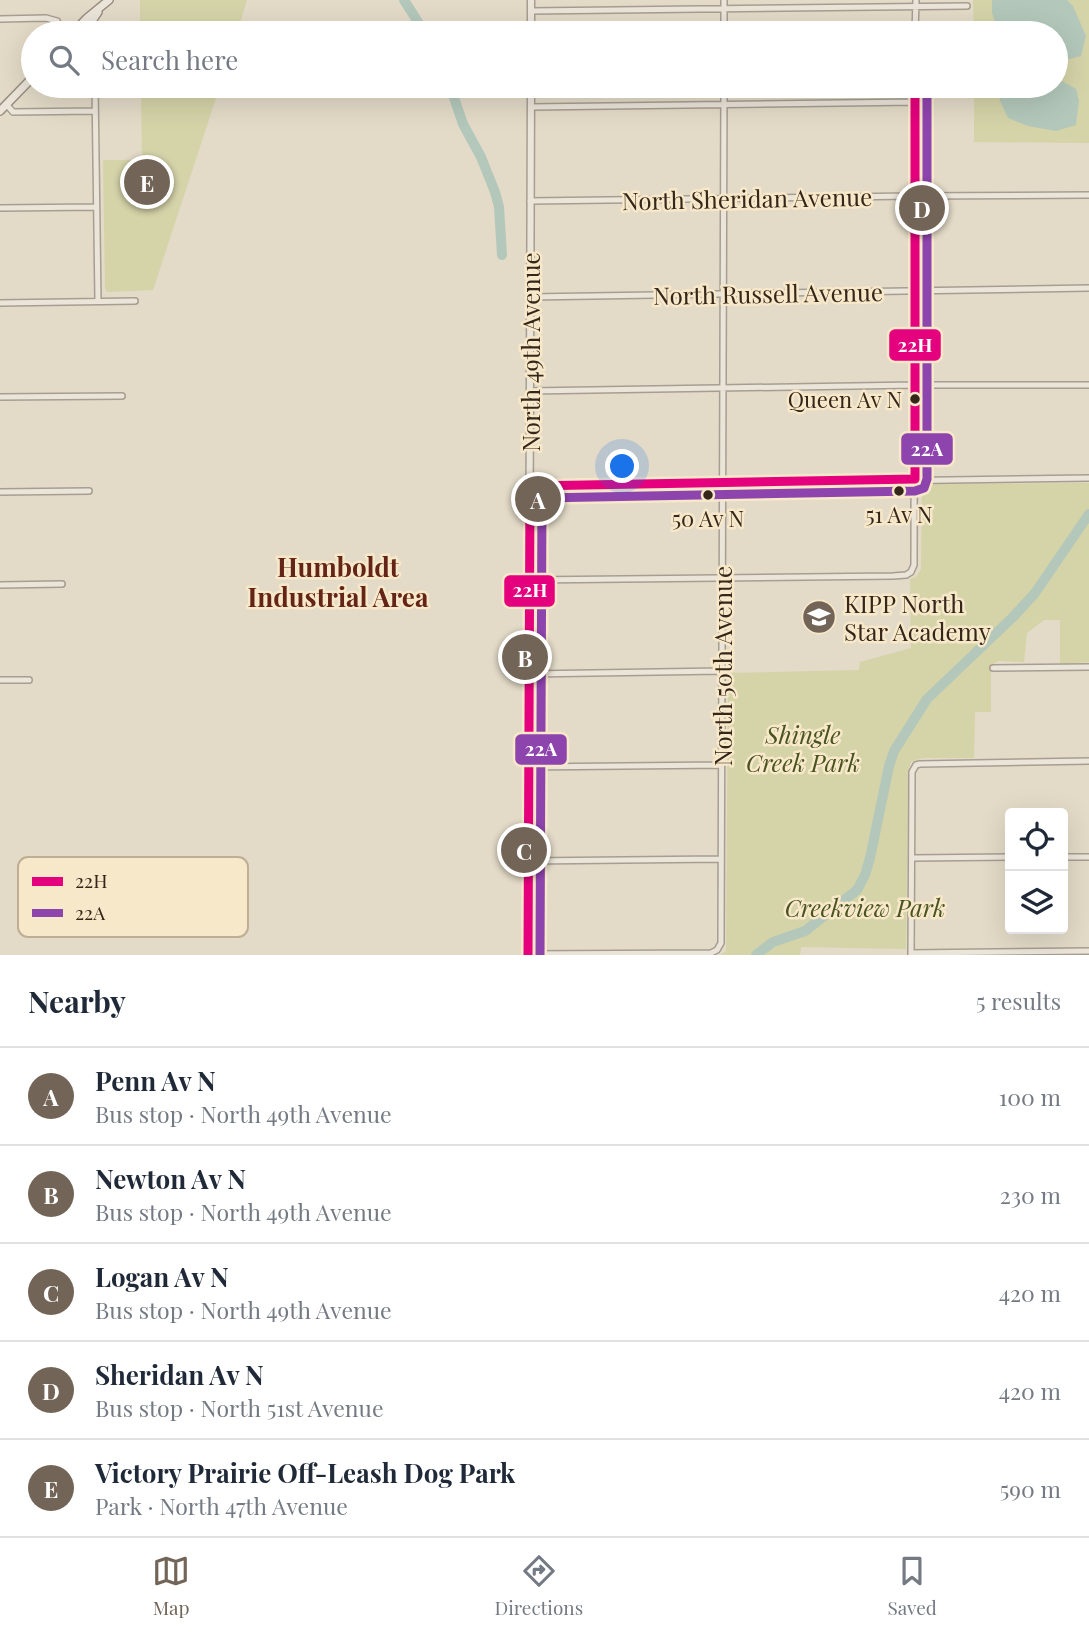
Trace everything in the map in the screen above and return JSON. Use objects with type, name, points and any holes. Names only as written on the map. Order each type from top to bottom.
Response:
[{"type":"main road","points":[[95,21],[107,2]]},
{"type":"main road","points":[[84,21],[107,2]]},
{"type":"main road","points":[[0,111],[21,89]]},
{"type":"street","points":[[531,0],[531,21]]},
{"type":"street","points":[[724,0],[724,21]]},
{"type":"street","points":[[531,11],[916,4],[967,6]]},
{"type":"street","points":[[0,19],[46,18],[57,21]]},
{"type":"street","points":[[95,98],[98,302]]},
{"type":"street","name":"North 49th Avenue","points":[[528,955],[531,98]]},
{"type":"street","name":"North 50th Avenue","points":[[528,955],[711,953],[717,950],[721,943],[724,98]]},
{"type":"street","points":[[530,580],[893,576],[911,572],[914,565],[915,480],[915,98]]},
{"type":"street","points":[[531,107],[915,102]]},
{"type":"street","points":[[7,104],[13,112],[95,111]]},
{"type":"street","name":"North Sheridan Avenue","points":[[530,201],[1089,195]]},
{"type":"street","points":[[0,208],[96,207]]},
{"type":"street","name":"North Russell Avenue","points":[[530,297],[1089,288]]},
{"type":"street","points":[[0,303],[135,301]]},
{"type":"street","points":[[530,391],[1089,385]]},
{"type":"street","points":[[0,397],[122,396]]},
{"type":"street","points":[[530,486],[1089,478]]},
{"type":"street","points":[[0,492],[89,491]]},
{"type":"street","points":[[0,585],[62,584]]},
{"type":"street","points":[[993,668],[1089,667]]},
{"type":"street","points":[[529,674],[721,671]]},
{"type":"street","points":[[0,680],[29,680]]},
{"type":"street","points":[[1089,761],[920,764],[914,768],[911,954],[1089,951]]},
{"type":"street","points":[[528,767],[721,765]]},
{"type":"street","points":[[1068,857],[1089,857]]},
{"type":"street","points":[[912,858],[1005,858]]},
{"type":"street","points":[[528,861],[720,859]]},
{"type":"green space","points":[[140,0],[247,0],[241,21],[140,21]]},
{"type":"green space","points":[[973,0],[1089,0],[1089,143],[974,142],[974,98],[1068,98],[1068,21],[974,21]]},
{"type":"green space","points":[[141,98],[216,98],[153,290],[107,292],[103,160],[142,160]]},
{"type":"green space","name":"Shingle Creek Park","points":[[1089,483],[1089,662],[1060,664],[1060,620],[1044,620],[1027,633],[1024,662],[998,661],[991,666],[991,712],[975,712],[974,758],[923,758],[911,762],[908,772],[906,949],[801,947],[800,955],[720,955],[726,951],[728,673],[859,670],[860,662],[911,648],[910,579],[916,577],[921,569],[922,484]]},
{"type":"shaded area","points":[[992,0],[1067,0],[1073,6],[1086,36],[1081,56],[1068,59],[1068,21],[995,21]]},
{"type":"shaded area","points":[[1068,84],[1076,89],[1079,101],[1076,125],[1056,131],[1028,126],[1008,118],[999,98],[1068,98]]},
{"type":"waterway","points":[[404,0],[417,21]]},
{"type":"waterway","points":[[454,98],[463,124],[481,157],[495,192],[499,207],[502,255]]},
{"type":"waterway","points":[[756,955],[773,942],[805,931],[857,890],[870,858],[894,751],[927,699],[1035,593],[1089,514]]},
{"type":"transit line","name":"22H","points":[[528,955],[530,486],[915,479],[915,98]]},
{"type":"transit line","name":"22A","points":[[540,955],[542,498],[915,491],[924,488],[927,479],[927,98]]},
{"type":"place","name":"Victory Prairie Off-Leash Dog Park","points":[[147,182]]},
{"type":"place","name":"Sheridan Av N","points":[[922,208]]},
{"type":"place","name":"Queen Av N","points":[[915,399]]},
{"type":"place","name":"51 Av N","points":[[899,491]]},
{"type":"place","name":"50 Av N","points":[[708,495]]},
{"type":"place","name":"Penn Av N","points":[[538,499]]},
{"type":"place","name":"KIPP North Star Academy","points":[[819,617]]},
{"type":"place","name":"Newton Av N","points":[[525,657]]},
{"type":"place","name":"Logan Av N","points":[[524,850]]},
{"type":"district","name":"Humboldt Industrial Area","points":[[338,581]]},
{"type":"park label","name":"Creekview Park","points":[[865,907]]}]
